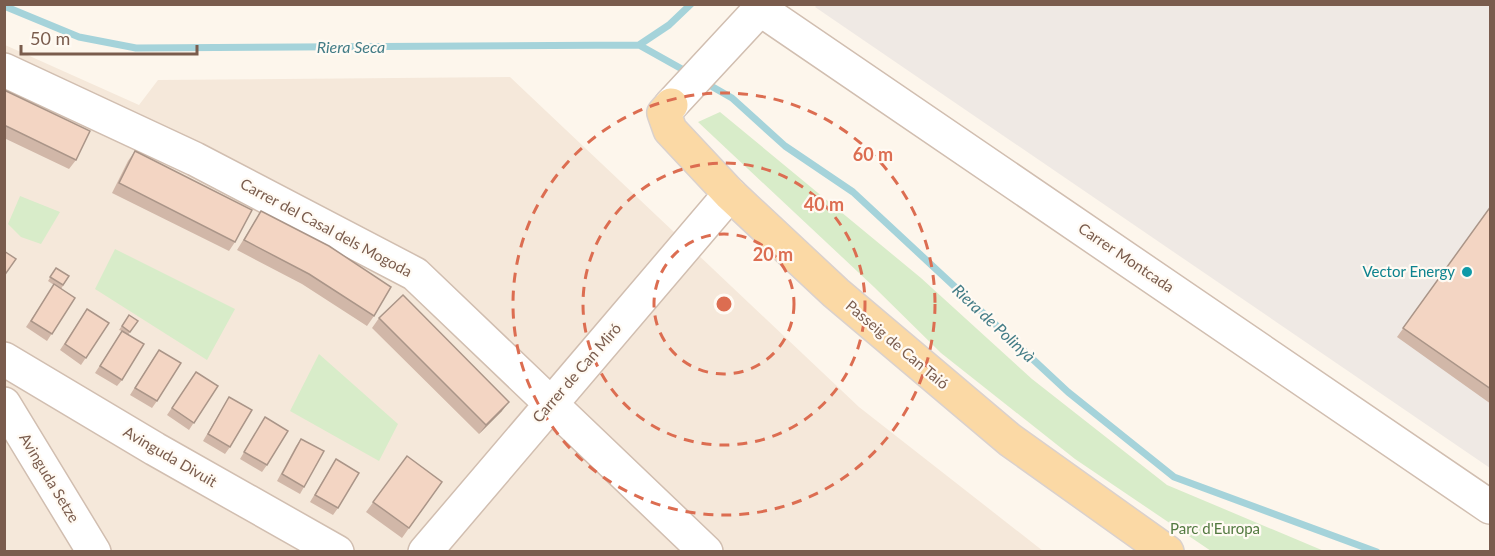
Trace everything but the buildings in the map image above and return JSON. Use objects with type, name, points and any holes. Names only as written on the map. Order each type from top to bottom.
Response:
[{"type":"main road","name":"Passeig de Can Taió","points":[[671,105],[664,113],[670,130],[730,194],[836,293],[1010,440],[1167,552]]},
{"type":"street","name":"Carrer Montcada","points":[[671,105],[764,7],[1491,507]]},
{"type":"street","name":"Carrer del Casal dels Mogoda","points":[[4,70],[195,159],[415,274],[706,552]]},
{"type":"street","name":"Carrer de Can Miró","points":[[425,552],[730,194]]},
{"type":"street","name":"Avinguda Divuit","points":[[4,359],[155,449],[337,552]]},
{"type":"street","name":"Avinguda Setze","points":[[4,404],[94,552]]},
{"type":"shaded area","points":[[818,4],[1490,5],[1490,468],[815,7]]},
{"type":"shaded area","points":[[5,45],[139,105],[158,80],[510,77],[859,407],[1043,551],[5,552]]},
{"type":"green space","name":"Parc d'Europa","points":[[720,112],[921,278],[1032,379],[1167,485],[1324,551],[1211,551],[1075,459],[941,353],[698,122]]},
{"type":"green space","points":[[20,196],[60,212],[41,244],[21,237],[8,224]]},
{"type":"green space","points":[[115,249],[235,309],[207,360],[95,289]]},
{"type":"green space","points":[[319,354],[398,424],[379,461],[290,411]]},
{"type":"waterway","name":"Riera Seca","points":[[4,6],[79,37],[136,48],[639,45],[669,25],[691,4]]},
{"type":"waterway","name":"Riera de Polinyà","points":[[639,45],[689,73]]},
{"type":"waterway","name":"Riera de Polinyà","points":[[704,82],[732,98],[785,146],[853,192],[1068,392],[1174,477],[1377,552]]},
{"type":"place","name":"Vector Energy","points":[[1467,272]]}]
